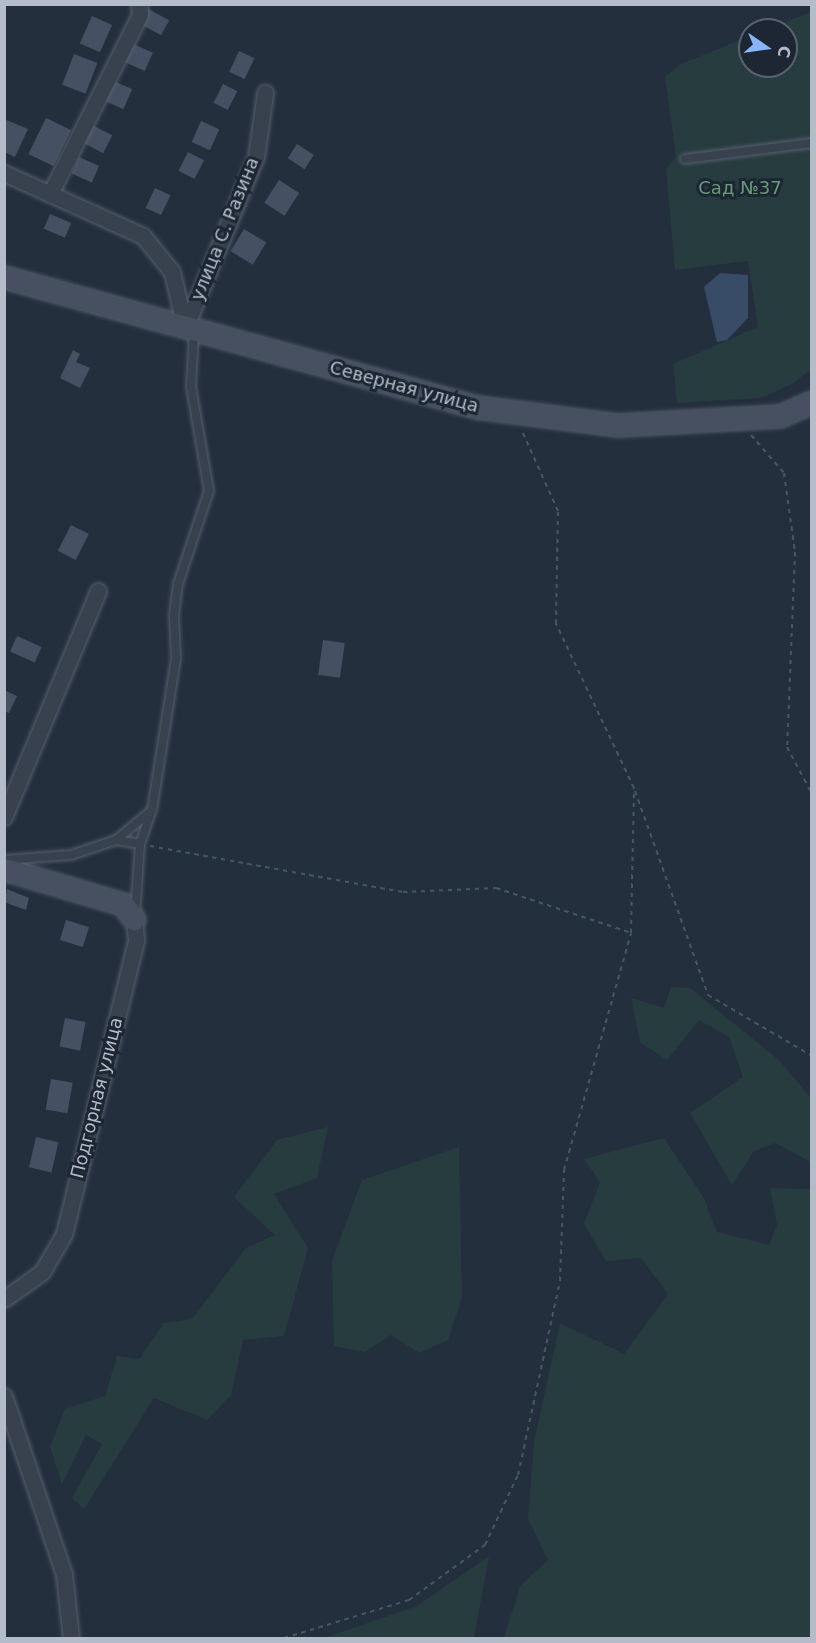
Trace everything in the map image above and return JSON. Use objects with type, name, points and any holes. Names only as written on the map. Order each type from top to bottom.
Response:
[{"type":"street","points":[[50,194],[141,14],[139,4]]},
{"type":"street","name":"улица С. Разина","points":[[190,330],[256,157],[265,93]]},
{"type":"street","points":[[4,173],[143,236],[172,272],[190,330]]},
{"type":"street","name":"Северная улица","points":[[4,277],[190,330],[477,407],[618,424],[780,416],[812,402]]},
{"type":"street","points":[[4,817],[98,591]]},
{"type":"street","points":[[4,869],[123,904],[134,919]]},
{"type":"street","name":"Подгорная улица","points":[[4,1299],[42,1272],[64,1234],[136,940],[134,919]]},
{"type":"street","points":[[4,1396],[64,1574],[71,1638]]},
{"type":"lane","points":[[685,159],[812,143]]},
{"type":"lane","points":[[134,919],[139,899],[140,844],[152,810],[176,658],[174,615],[178,585],[209,491],[191,387],[190,330]]},
{"type":"lane","points":[[4,860],[71,855],[116,840],[152,810]]},
{"type":"lane","points":[[116,840],[140,844]]},
{"type":"path","points":[[514,412],[558,511],[556,624],[634,788],[708,995],[812,1056]]},
{"type":"path","points":[[737,418],[784,473],[795,552],[787,747],[812,794]]},
{"type":"path","points":[[284,1638],[409,1600],[485,1545],[518,1475],[560,1281],[564,1170],[631,933],[634,788]]},
{"type":"path","points":[[140,844],[403,892],[496,888],[631,933]]},
{"type":"green space","name":"Сад №37","points":[[811,12],[811,370],[790,385],[760,398],[677,403],[673,364],[758,327],[748,261],[675,270],[666,169],[676,157],[665,77],[681,64],[738,41],[738,78],[798,78],[798,18],[796,18]]},
{"type":"green space","points":[[671,987],[690,988],[779,1060],[811,1098],[811,1162],[775,1143],[754,1151],[732,1185],[690,1113],[743,1077],[729,1037],[699,1020],[667,1060],[640,1042],[631,998],[664,1008]]},
{"type":"green space","points":[[328,1127],[317,1178],[274,1194],[308,1248],[284,1336],[243,1340],[231,1395],[207,1420],[154,1398],[84,1509],[72,1498],[102,1444],[86,1435],[62,1484],[50,1447],[65,1409],[105,1396],[117,1356],[139,1359],[164,1323],[192,1319],[246,1248],[275,1235],[234,1197],[277,1140]]},
{"type":"green space","points":[[664,1138],[704,1198],[717,1232],[769,1245],[777,1225],[770,1188],[811,1189],[811,1638],[504,1638],[520,1586],[548,1560],[528,1519],[534,1442],[560,1323],[624,1354],[668,1294],[641,1258],[606,1261],[584,1224],[600,1182],[584,1159]]},
{"type":"green space","points":[[459,1147],[462,1298],[448,1340],[419,1353],[391,1335],[365,1352],[334,1346],[332,1261],[362,1180]]},
{"type":"green space","points":[[489,1556],[474,1638],[324,1638],[417,1606]]},
{"type":"water","points":[[720,273],[748,275],[748,318],[727,340],[717,342],[704,287]]},
{"type":"building","points":[[148,9],[169,20],[161,35],[140,24]]},
{"type":"building","points":[[92,16],[112,25],[100,52],[80,43]]},
{"type":"building","points":[[131,43],[153,53],[145,71],[123,61]]},
{"type":"building","points":[[239,51],[254,58],[245,79],[229,72]]},
{"type":"building","points":[[74,54],[97,63],[86,94],[62,85]]},
{"type":"building","points":[[114,81],[132,89],[123,109],[105,101]]},
{"type":"building","points":[[223,84],[237,91],[228,110],[213,103]]},
{"type":"building","points":[[46,118],[71,130],[54,166],[28,154]]},
{"type":"building","points":[[4,119],[28,129],[15,157],[4,152]]},
{"type":"building","points":[[201,121],[219,129],[210,150],[192,142]]},
{"type":"building","points":[[90,124],[112,135],[103,153],[81,142]]},
{"type":"building","points":[[297,144],[314,155],[305,169],[288,158]]},
{"type":"building","points":[[188,152],[204,160],[195,179],[178,171]]},
{"type":"building","points":[[79,157],[99,166],[92,182],[72,173]]},
{"type":"building","points":[[279,180],[299,193],[284,216],[264,203]]},
{"type":"building","points":[[155,188],[170,195],[161,215],[146,208]]},
{"type":"building","points":[[50,214],[71,223],[65,238],[44,229]]},
{"type":"building","points":[[244,229],[266,242],[253,265],[231,251]]},
{"type":"building","points":[[73,350],[80,354],[76,362],[90,368],[80,388],[60,378]]},
{"type":"building","points":[[71,525],[89,534],[76,560],[58,551]]},
{"type":"building","points":[[17,636],[42,647],[35,663],[10,652]]},
{"type":"building","points":[[323,640],[345,643],[340,678],[318,675]]},
{"type":"building","points":[[4,690],[17,696],[9,713],[4,711]]},
{"type":"building","points":[[7,889],[29,898],[26,910],[4,902]]},
{"type":"building","points":[[66,920],[89,927],[83,947],[60,940]]},
{"type":"building","points":[[65,1018],[86,1022],[80,1050],[59,1046]]},
{"type":"building","points":[[51,1079],[73,1083],[67,1113],[46,1110]]},
{"type":"building","points":[[36,1137],[58,1142],[51,1172],[29,1167]]}]
